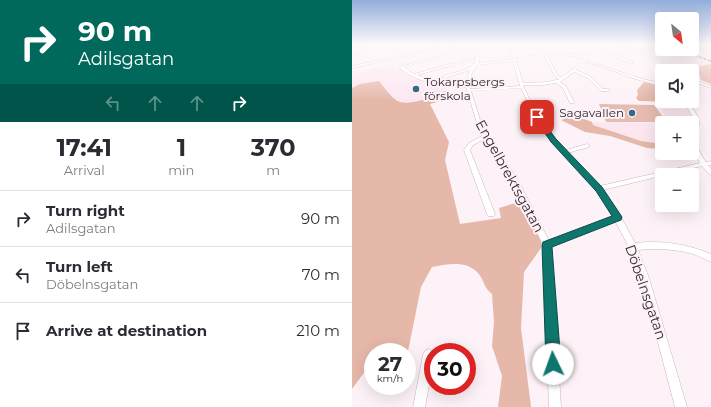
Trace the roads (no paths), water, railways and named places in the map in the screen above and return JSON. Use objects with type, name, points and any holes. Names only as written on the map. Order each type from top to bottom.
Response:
[{"type":"street","points":[[352,68],[373,63]]},
{"type":"street","points":[[417,63],[401,67],[414,75],[438,83],[469,88],[521,86],[556,82],[582,63]]},
{"type":"street","points":[[444,78],[476,63]]},
{"type":"street","points":[[469,88],[468,77],[476,63]]},
{"type":"street","name":"Döbelnsgatan","points":[[515,63],[521,86],[545,129],[599,189],[617,217],[633,247],[644,278],[680,407]]},
{"type":"street","points":[[550,63],[558,77],[562,78]]},
{"type":"street","points":[[587,63],[619,72],[643,81],[655,83]]},
{"type":"street","points":[[414,75],[453,64]]},
{"type":"street","points":[[573,70],[589,78],[602,90],[608,90]]},
{"type":"street","points":[[556,82],[565,87],[572,102]]},
{"type":"street","points":[[699,83],[711,87]]},
{"type":"street","name":"Engelbrektsgatan","points":[[469,88],[479,123],[485,137],[518,184],[547,245],[556,407]]},
{"type":"street","points":[[690,108],[696,121],[693,135],[694,143],[703,164],[711,173]]},
{"type":"street","points":[[485,137],[471,144],[467,150],[490,214]]},
{"type":"street","points":[[565,152],[587,146]]},
{"type":"street","points":[[599,189],[711,163]]},
{"type":"street","points":[[547,245],[617,217]]},
{"type":"street","points":[[633,247],[660,245],[674,246],[697,251],[711,258]]},
{"type":"street","points":[[419,407],[424,381]]},
{"type":"place","name":"Tokarpsbergs förskola","points":[[416,89]]},
{"type":"place","name":"Sagavallen","points":[[632,113]]}]
